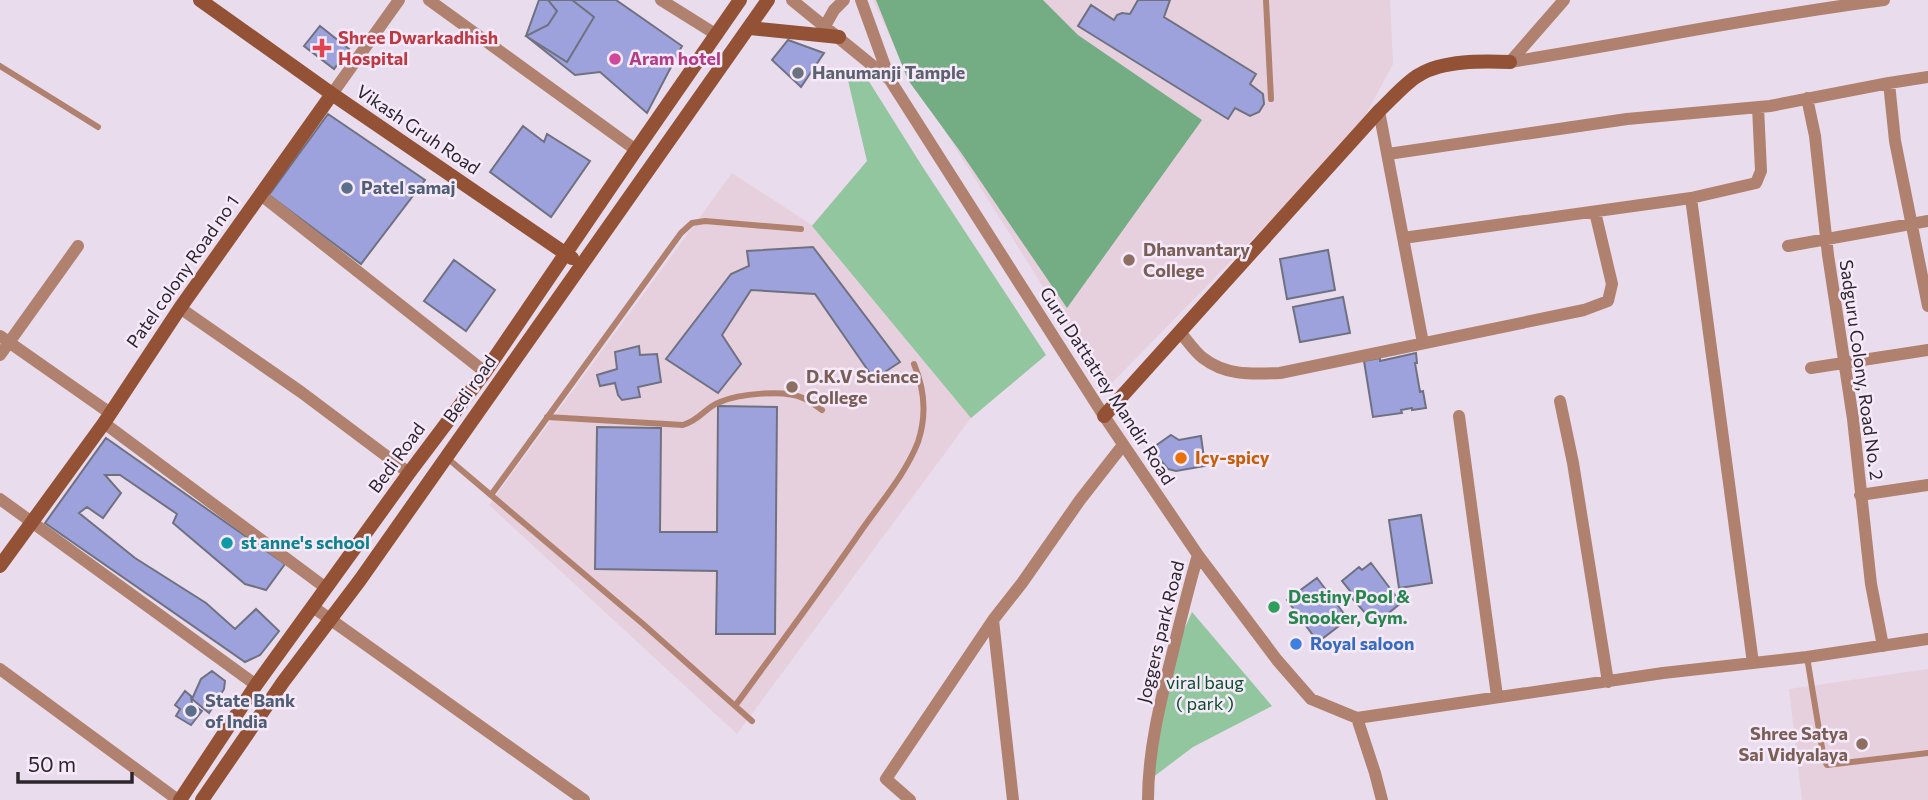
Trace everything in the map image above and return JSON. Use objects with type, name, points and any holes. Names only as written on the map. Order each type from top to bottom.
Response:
[{"type":"main road","name":"Bedi Road","points":[[179,800],[326,587],[485,372],[740,0]]},
{"type":"main road","name":"Bedi road","points":[[202,800],[283,681],[331,620],[768,0]]},
{"type":"main road","name":"Vikash Gruh Road","points":[[208,2],[332,94],[582,264]]},
{"type":"main road","points":[[750,28],[839,37]]},
{"type":"main road","points":[[1104,416],[1378,111],[1419,75],[1443,66],[1484,61],[1510,62]]},
{"type":"main road","name":"Patel colony Road no 1","points":[[0,566],[107,418],[180,308],[332,94]]},
{"type":"street","name":"Patel colony Road no 1","points":[[332,94],[399,0]]},
{"type":"street","points":[[429,0],[636,149]]},
{"type":"street","points":[[660,0],[717,35]]},
{"type":"street","name":"Guru Dattatrey Mandir Road","points":[[792,0],[890,80]]},
{"type":"street","points":[[825,26],[844,0]]},
{"type":"street","name":"Guru Dattatrey Mandir Road","points":[[861,0],[890,80],[1104,416],[1198,555],[1277,660],[1311,699],[1356,718]]},
{"type":"street","points":[[1510,62],[1564,0]]},
{"type":"street","points":[[1510,62],[1875,1]]},
{"type":"street","points":[[1388,155],[1627,119],[1758,107],[1928,77]]},
{"type":"street","points":[[1889,83],[1895,141],[1928,306]]},
{"type":"street","name":"Sadguru Colony, Road No. 2","points":[[1807,98],[1815,136],[1826,239],[1846,364],[1871,584],[1883,646]]},
{"type":"street","points":[[1403,237],[1691,198],[1756,183],[1761,171],[1758,107]]},
{"type":"street","points":[[1378,111],[1423,342]]},
{"type":"street","points":[[261,195],[485,372]]},
{"type":"street","points":[[1691,198],[1754,663]]},
{"type":"street","points":[[1180,332],[1202,357],[1223,370],[1249,374],[1280,373],[1584,310],[1608,301],[1612,285],[1595,212]]},
{"type":"street","points":[[1788,246],[1928,221]]},
{"type":"street","points":[[0,355],[4,339],[78,246]]},
{"type":"street","points":[[180,308],[301,391],[409,473]]},
{"type":"street","points":[[4,339],[326,587]]},
{"type":"street","points":[[1811,368],[1928,350]]},
{"type":"street","points":[[1560,401],[1577,487],[1608,682]]},
{"type":"street","points":[[1459,416],[1497,696]]},
{"type":"street","points":[[910,800],[886,779],[993,620],[1023,583],[1080,500],[1123,444]]},
{"type":"street","points":[[1860,495],[1928,485]]},
{"type":"street","points":[[0,499],[256,685]]},
{"type":"street","name":"Joggers park Road","points":[[1148,800],[1152,750],[1164,685],[1198,555]]},
{"type":"street","points":[[313,607],[584,800]]},
{"type":"street","points":[[993,620],[1013,800]]},
{"type":"street","points":[[1382,800],[1356,718],[1663,673],[1807,657],[1928,639]]},
{"type":"street","points":[[0,668],[179,800]]},
{"type":"lane","points":[[1266,0],[1271,99]]},
{"type":"lane","points":[[0,66],[97,127]]},
{"type":"lane","points":[[491,495],[681,233],[692,223],[722,221],[801,229]]},
{"type":"lane","points":[[735,706],[905,468],[918,442],[925,414],[925,397],[914,364]]},
{"type":"lane","points":[[547,418],[682,425],[701,417],[719,402],[735,397],[767,394],[802,397],[822,410]]},
{"type":"lane","points":[[445,457],[643,624],[752,721]]},
{"type":"lane","points":[[1807,657],[1827,765],[1928,753]]},
{"type":"shaded area","name":"Dhanvantary College","points":[[873,0],[1390,0],[1393,64],[1356,133],[1107,388],[903,65]]},
{"type":"shaded area","name":"D.K.V Science College","points":[[863,72],[1046,355],[971,418],[737,734],[489,505],[732,173],[812,225],[867,161],[847,76]]},
{"type":"shaded area","name":"Shree Satya Sai Vidyalaya","points":[[1928,669],[1928,800],[1802,800],[1789,689]]},
{"type":"green space","points":[[876,0],[1043,0],[1078,35],[1202,120],[1067,308],[908,80]]},
{"type":"green space","points":[[863,72],[1046,355],[971,418],[812,226],[867,161],[847,76]]},
{"type":"green space","name":"viral baug ( park )","points":[[1192,612],[1272,706],[1193,747],[1148,781],[1169,664]]},
{"type":"building","name":"Aram hotel","points":[[539,0],[616,0],[682,46],[647,113],[600,72],[575,75],[526,36]]},
{"type":"building","points":[[548,0],[572,0],[594,17],[567,62],[526,36],[548,25],[557,11]]},
{"type":"building","points":[[1138,0],[1170,0],[1164,17],[1256,74],[1250,84],[1263,94],[1264,104],[1259,112],[1250,116],[1235,108],[1228,119],[1078,26],[1091,5],[1114,20],[1122,13],[1130,14]]},
{"type":"building","points":[[320,26],[349,49],[334,69],[304,46]]},
{"type":"building","name":"Hanumanji Tample","points":[[788,40],[824,53],[801,87],[772,60]]},
{"type":"building","name":"Patel samaj","points":[[328,114],[425,180],[361,264],[269,195]]},
{"type":"building","points":[[523,126],[544,142],[547,134],[590,161],[551,217],[490,172]]},
{"type":"building","points":[[813,247],[900,362],[874,379],[815,294],[751,290],[722,335],[741,364],[718,393],[666,359],[731,274],[749,266],[747,251]]},
{"type":"building","points":[[1328,250],[1335,290],[1287,299],[1280,259]]},
{"type":"building","points":[[454,260],[495,290],[466,331],[424,301]]},
{"type":"building","points":[[1343,297],[1350,333],[1300,342],[1293,307]]},
{"type":"building","points":[[639,346],[640,355],[657,354],[661,382],[638,387],[640,397],[622,400],[615,383],[600,386],[597,375],[617,369],[615,352]]},
{"type":"building","points":[[1416,353],[1420,392],[1423,391],[1426,408],[1412,408],[1401,410],[1402,413],[1373,417],[1364,361],[1380,358],[1380,361]]},
{"type":"building","points":[[718,406],[777,407],[775,634],[716,634],[717,571],[595,569],[597,427],[661,428],[660,532],[717,532]]},
{"type":"building","name":"Icy-spicy","points":[[1171,435],[1179,440],[1201,436],[1205,466],[1176,471],[1168,469],[1151,449]]},
{"type":"building","name":"st anne's school","points":[[106,438],[285,564],[266,590],[245,584],[173,523],[177,514],[120,475],[105,475],[121,493],[103,518],[87,507],[79,513],[135,558],[206,603],[235,629],[256,609],[279,631],[260,655],[245,662],[45,523]]},
{"type":"building","points":[[1421,515],[1432,583],[1399,588],[1389,520]]},
{"type":"building","points":[[1371,563],[1401,603],[1375,624],[1349,595],[1351,592],[1342,581],[1359,567],[1362,570]]},
{"type":"building","points":[[1317,578],[1348,619],[1318,642],[1287,600]]},
{"type":"building","points":[[212,671],[225,681],[224,689],[209,713],[192,699],[201,679]]},
{"type":"building","points":[[185,691],[191,696],[192,704],[202,711],[191,725],[176,716],[180,709],[175,705]]},
{"type":"place","name":"Shree Dwarkadhish Hospital","points":[[322,48]]},
{"type":"place","name":"Aram hotel","points":[[615,59]]},
{"type":"place","name":"Hanumanji Tample","points":[[798,73]]},
{"type":"place","name":"Patel samaj","points":[[347,188]]},
{"type":"place","name":"Dhanvantary College","points":[[1129,260]]},
{"type":"place","name":"D.K.V Science College","points":[[792,387]]},
{"type":"place","name":"Icy-spicy","points":[[1181,458]]},
{"type":"place","name":"st anne's school","points":[[227,543]]},
{"type":"place","name":"Destiny Pool & Snooker, Gym.","points":[[1274,607]]},
{"type":"place","name":"Royal saloon","points":[[1296,644]]},
{"type":"place","name":"State Bank of India","points":[[191,711]]},
{"type":"place","name":"Shree Satya Sai Vidyalaya","points":[[1862,744]]}]
